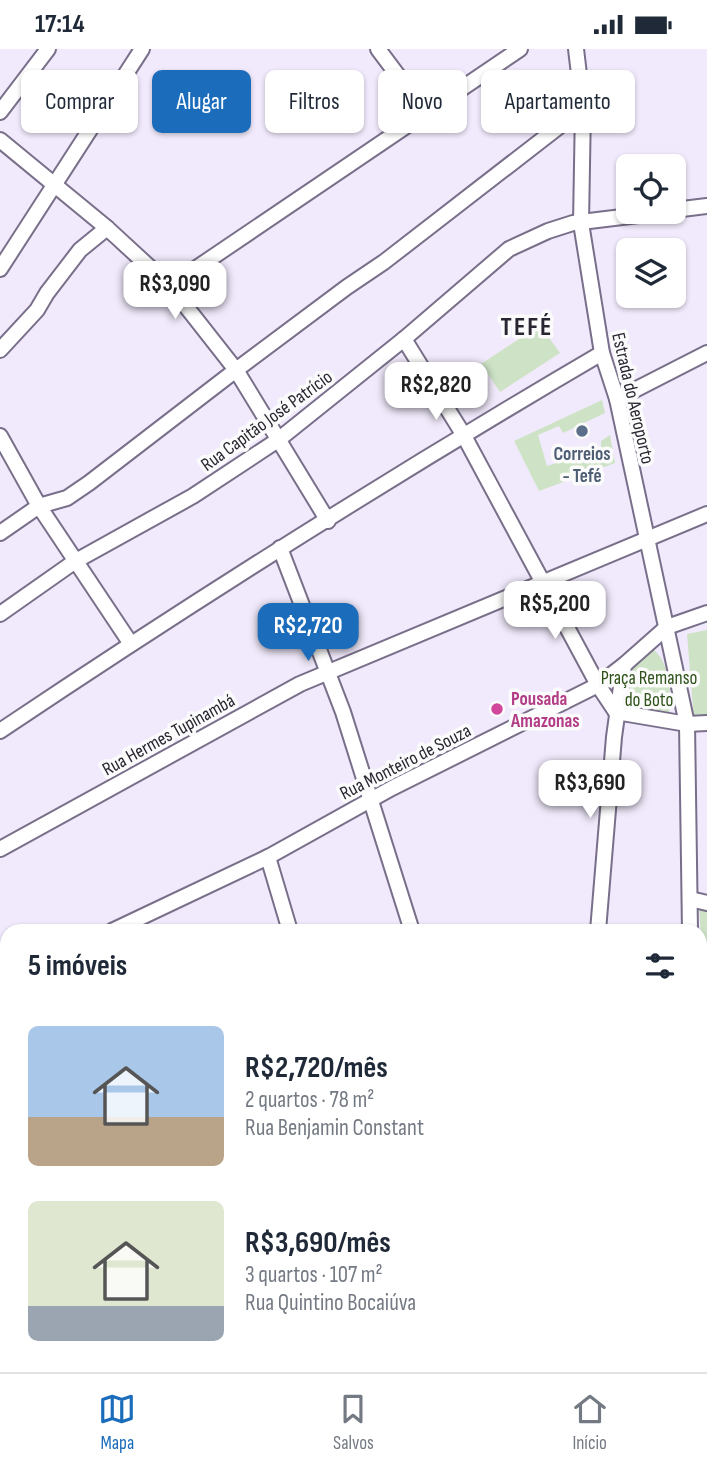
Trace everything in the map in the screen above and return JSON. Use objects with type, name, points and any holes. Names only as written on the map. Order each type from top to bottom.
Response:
[{"type":"street","points":[[0,112],[48,49]]},
{"type":"street","points":[[0,269],[142,49]]},
{"type":"street","points":[[378,49],[394,70]]},
{"type":"street","points":[[467,85],[520,49]]},
{"type":"street","name":"Estrada do Aeroporto","points":[[576,49],[578,70]]},
{"type":"street","points":[[170,286],[396,133]]},
{"type":"street","points":[[0,533],[39,506],[67,498],[89,483],[552,133]]},
{"type":"street","name":"Estrada do Aeroporto","points":[[583,133],[581,223],[602,353],[617,399],[687,724],[690,924]]},
{"type":"street","points":[[0,140],[107,228],[170,286],[236,370],[328,521]]},
{"type":"street","points":[[686,209],[707,206]]},
{"type":"street","name":"Rua Capitão José Patrício","points":[[0,614],[74,562],[193,496],[278,440],[404,339],[509,249],[548,231],[616,218]]},
{"type":"street","points":[[0,350],[37,310],[80,250],[107,228]]},
{"type":"street","points":[[404,339],[463,434],[598,685],[616,712],[687,724],[707,723]]},
{"type":"street","points":[[0,731],[280,548],[328,521],[463,434],[602,353]]},
{"type":"street","points":[[617,399],[707,353]]},
{"type":"street","points":[[0,436],[74,562],[131,644]]},
{"type":"street","name":"Rua Hermes Tupinambá","points":[[0,849],[300,684],[707,514]]},
{"type":"street","points":[[280,548],[328,674],[410,924]]},
{"type":"street","name":"Rua Monteiro de Souza","points":[[127,924],[268,857],[370,800],[598,685],[667,627],[707,613]]},
{"type":"street","points":[[599,924],[616,712],[624,665]]},
{"type":"street","points":[[268,857],[288,924]]},
{"type":"street","points":[[690,899],[707,903]]},
{"type":"green space","points":[[540,325],[560,353],[500,392],[481,364]]},
{"type":"green space","points":[[602,400],[605,413],[563,433],[559,426],[538,435],[547,466],[601,449],[601,441],[610,435],[615,463],[539,491],[514,441]]},
{"type":"green space","points":[[707,630],[707,719],[694,720],[687,634]]},
{"type":"green space","name":"Praça Remanso do Boto","points":[[653,649],[664,663],[667,672],[670,689],[669,716],[629,703],[625,694],[634,665],[645,650]]},
{"type":"green space","points":[[699,906],[707,907],[707,924],[700,924]]},
{"type":"place","name":"Correios - Tefé","points":[[582,431]]},
{"type":"place","name":"Pousada Amazonas","points":[[497,709]]},
{"type":"district","name":"TEFÉ","points":[[527,326]]}]
